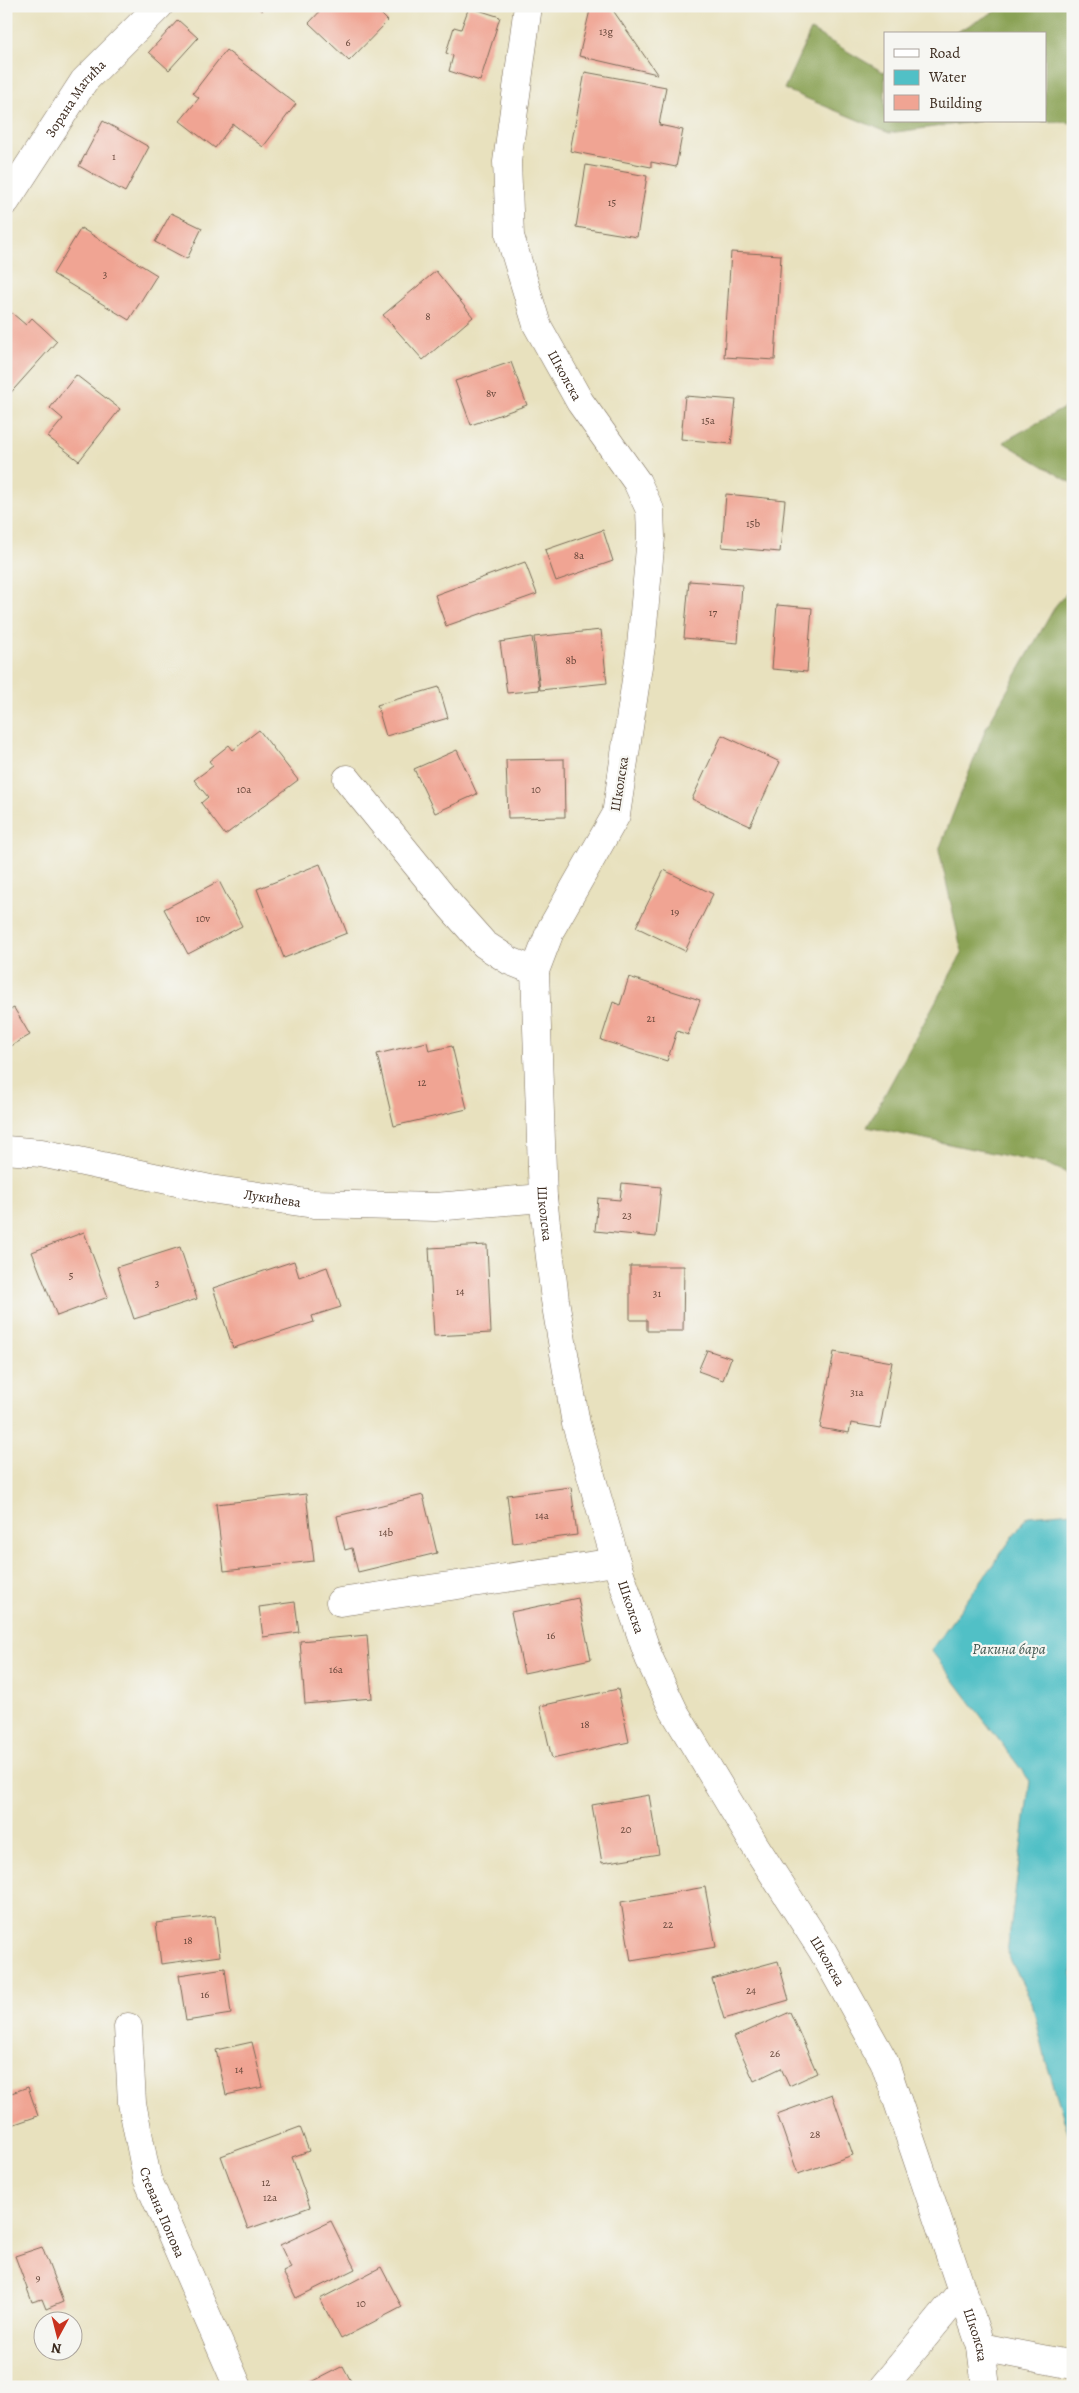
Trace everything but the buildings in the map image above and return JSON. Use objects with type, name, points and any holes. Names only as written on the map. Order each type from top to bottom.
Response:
[{"type":"street","name":"Зорана Матића","points":[[6,201],[84,81],[159,6]]},
{"type":"street","name":"Школска","points":[[528,6],[507,162],[510,236],[537,325],[580,402],[637,482],[650,510],[651,537],[641,646],[616,815],[550,929],[535,971],[543,1198],[555,1300],[576,1424],[616,1562],[649,1658],[674,1711],[754,1844],[822,1950],[884,2061],[981,2347],[986,2387]]},
{"type":"street","points":[[347,779],[451,907],[484,944],[510,961],[535,971]]},
{"type":"street","name":"Лукићева","points":[[6,1150],[42,1153],[210,1189],[314,1204],[435,1206],[543,1198]]},
{"type":"street","points":[[340,1602],[616,1562]]},
{"type":"street","name":"Стевана Попова","points":[[128,2027],[132,2104],[147,2178],[238,2387]]},
{"type":"street","points":[[883,2387],[962,2291]]},
{"type":"street","points":[[981,2347],[1073,2365]]},
{"type":"green space","points":[[1005,6],[1073,6],[1073,123],[1046,121],[1046,32],[957,32]]},
{"type":"green space","points":[[811,30],[884,72],[884,122],[972,122],[889,133],[784,89]]},
{"type":"green space","points":[[1073,403],[1073,484],[1003,442]]},
{"type":"green space","points":[[1073,586],[1073,1176],[1050,1165],[867,1127],[962,953],[939,850],[987,726],[1056,605]]},
{"type":"water","name":"Ракина бара","points":[[1073,1512],[1073,2148],[1046,2061],[1032,2003],[1007,1953],[1030,1781],[931,1650],[1028,1516]]}]
